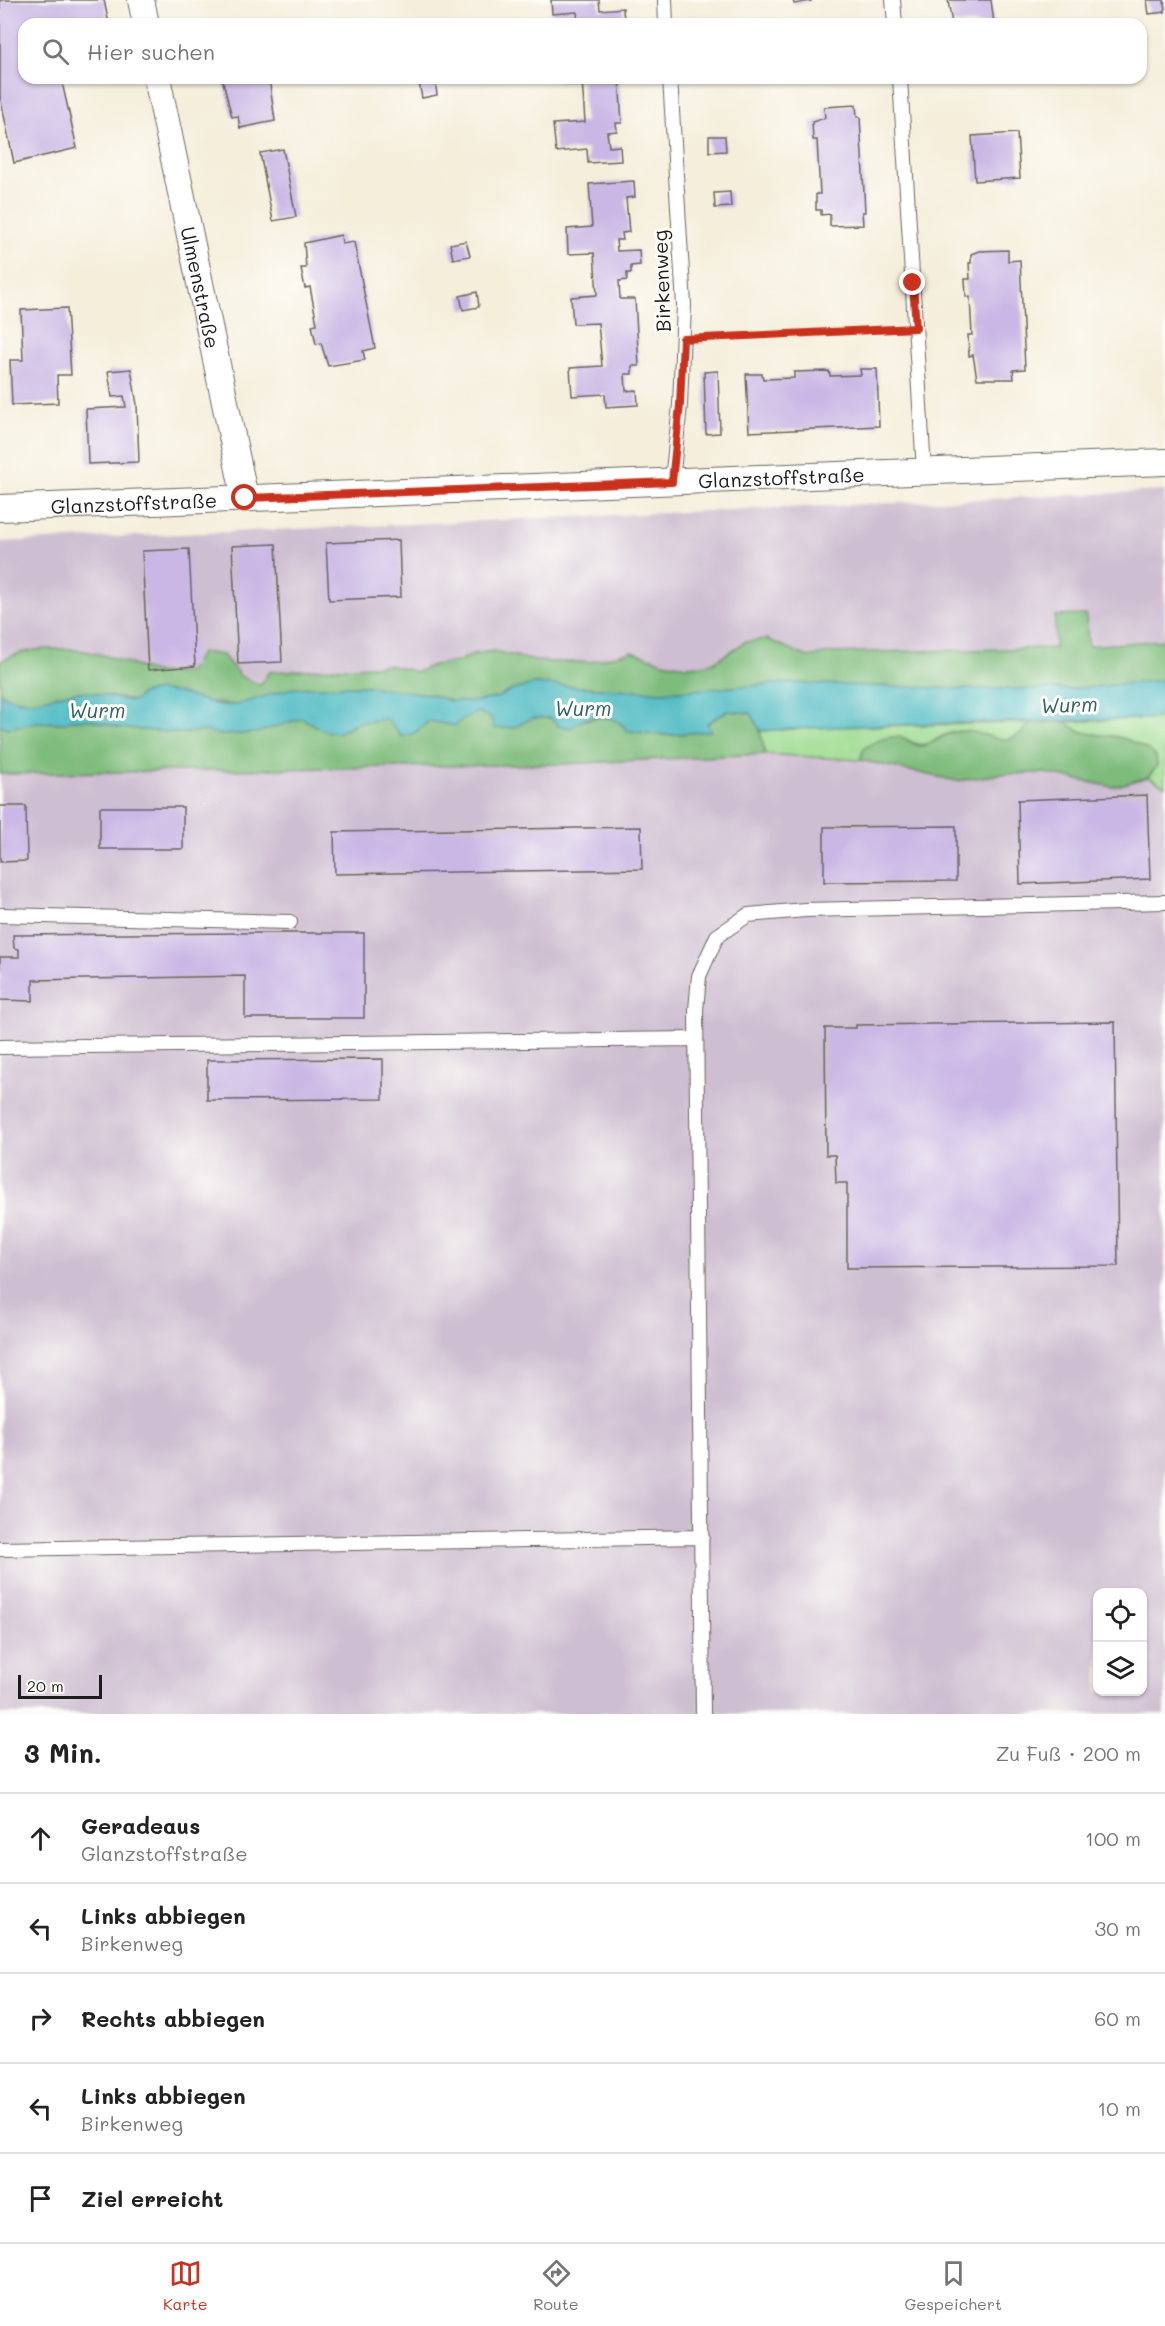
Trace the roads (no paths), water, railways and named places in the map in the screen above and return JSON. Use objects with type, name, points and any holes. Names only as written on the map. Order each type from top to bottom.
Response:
[{"type":"street","points":[[141,0],[145,18]]},
{"type":"street","name":"Ulmenstraße","points":[[158,84],[245,498]]},
{"type":"street","name":"Glanzstoffstraße","points":[[0,508],[1165,462]]},
{"type":"lane","points":[[664,0],[666,18]]},
{"type":"lane","points":[[893,0],[894,18]]},
{"type":"lane","name":"Birkenweg","points":[[670,84],[684,306],[680,405],[672,482]]},
{"type":"lane","points":[[900,84],[924,471]]},
{"type":"lane","points":[[703,1714],[696,1039],[699,976],[717,936],[748,915],[805,910],[1165,902]]},
{"type":"lane","points":[[0,915],[290,922]]},
{"type":"lane","points":[[0,1047],[696,1039]]},
{"type":"lane","points":[[0,1548],[702,1537]]},
{"type":"water","name":"Wurm","points":[[1165,680],[1165,718],[911,724],[760,731],[751,713],[727,711],[707,723],[711,731],[667,735],[628,731],[616,721],[601,717],[585,719],[571,728],[558,726],[551,718],[532,718],[514,728],[494,728],[491,718],[478,712],[461,720],[456,726],[429,721],[413,734],[402,737],[386,719],[355,723],[338,733],[325,731],[302,718],[256,733],[220,735],[206,731],[181,733],[120,728],[92,720],[70,720],[65,723],[37,722],[8,728],[0,725],[0,693],[23,701],[85,692],[135,701],[141,694],[158,690],[178,693],[219,705],[236,705],[289,689],[310,687],[366,686],[433,695],[450,701],[474,702],[499,697],[533,684],[663,692],[790,683],[962,689],[1071,689]]}]
